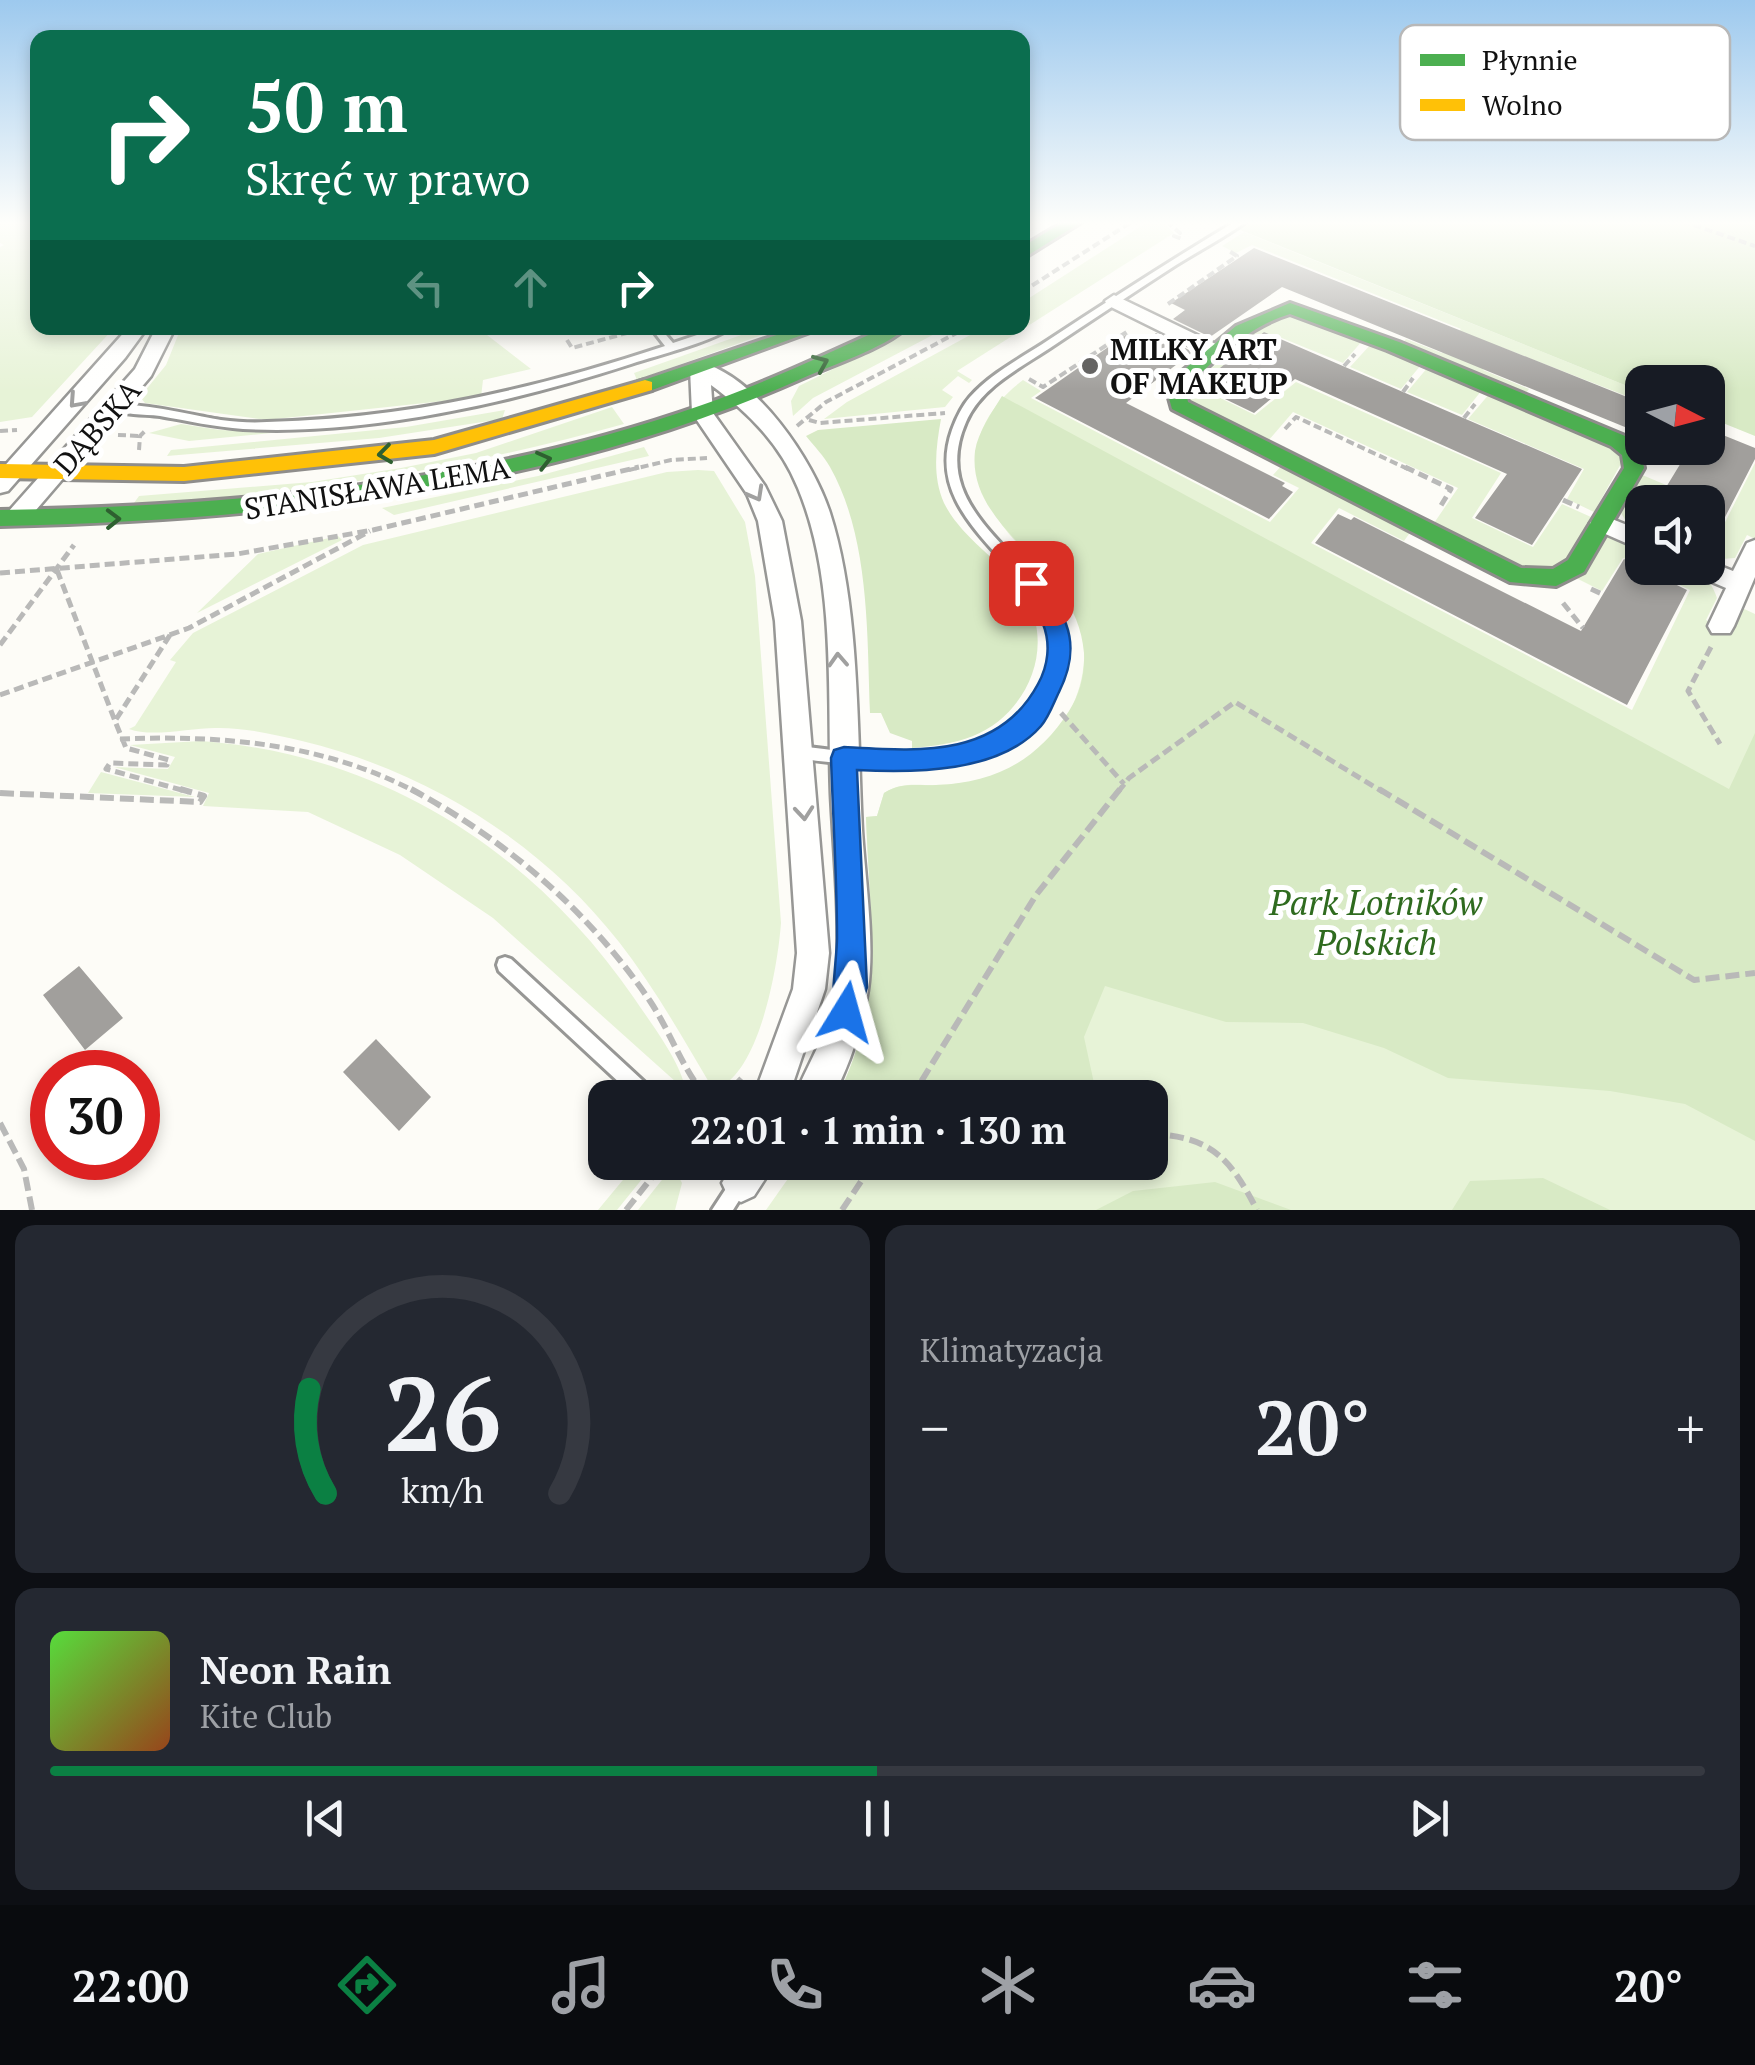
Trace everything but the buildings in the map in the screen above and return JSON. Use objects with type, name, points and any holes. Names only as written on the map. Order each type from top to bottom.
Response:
[{"type":"main road","points":[[1276,310],[1306,311],[1618,441],[1634,460],[1634,468],[1576,566],[1564,578],[1518,576],[1179,405],[1175,388],[1217,352],[1276,310]]},
{"type":"main road","name":"STANISŁAWA LEMA","points":[[4,476],[184,474],[434,446],[520,425],[792,335]]},
{"type":"main road","name":"STANISŁAWA LEMA","points":[[8,518],[92,520],[204,515],[415,488],[576,452],[702,412],[880,335]]},
{"type":"street","points":[[1114,301],[1217,352]]},
{"type":"street","name":"DĄBSKA","points":[[4,476],[131,335]]},
{"type":"street","name":"DĄBSKA","points":[[8,518],[57,473],[114,408],[144,372],[162,335]]},
{"type":"street","points":[[700,368],[744,396],[777,434],[809,485],[817,507],[838,647],[852,987],[840,1036],[823,1080]]},
{"type":"street","points":[[700,368],[702,412],[756,492],[777,543],[799,752],[812,953],[809,989],[776,1080]]},
{"type":"street","points":[[1602,523],[1625,533]]},
{"type":"street","points":[[1721,626],[1755,550]]},
{"type":"street","points":[[1725,578],[1740,584]]},
{"type":"lane","points":[[799,752],[903,761],[962,756],[1013,735],[1034,717],[1048,695],[1058,660],[1055,624],[1031,583],[962,506],[952,454],[956,432],[973,399],[1152,277]]},
{"type":"lane","points":[[661,335],[671,348]]},
{"type":"lane","points":[[114,408],[257,426],[411,413],[510,396],[707,335]]},
{"type":"lane","points":[[0,536],[8,518]]},
{"type":"lane","points":[[504,965],[629,1080]]},
{"type":"path","points":[[1024,376],[1043,388],[1127,330],[1146,340],[1184,312],[1167,303],[1204,277]]},
{"type":"path","points":[[566,340],[572,348],[620,335]]},
{"type":"path","points":[[800,425],[826,402],[953,335]]},
{"type":"path","points":[[808,420],[820,423],[947,412]]},
{"type":"path","points":[[1265,450],[1296,417],[1451,490],[1424,530]]},
{"type":"path","points":[[0,572],[191,560],[339,532],[372,530],[671,460],[714,458]]},
{"type":"path","points":[[0,695],[170,635],[372,530]]},
{"type":"path","points":[[0,645],[80,536]]},
{"type":"path","points":[[0,792],[200,802],[204,796],[106,769],[110,763],[167,765],[170,760],[126,748],[120,739],[58,566]]},
{"type":"path","points":[[1720,744],[1688,691],[1721,626]]},
{"type":"path","points":[[114,721],[170,635]]},
{"type":"path","points":[[922,1080],[1036,895],[1124,784],[1235,702],[1694,980],[1755,973]]},
{"type":"path","points":[[1061,713],[1124,784]]},
{"type":"path","points":[[120,739],[218,735],[276,743],[387,777],[451,810],[528,864],[590,923],[656,1012],[694,1080]]},
{"type":"path","points":[[739,1080],[748,1070]]},
{"type":"path","points":[[0,1123],[24,1168],[32,1210]]},
{"type":"path","points":[[1168,1134],[1222,1152],[1239,1174],[1257,1210]]},
{"type":"path","points":[[626,1210],[650,1180]]},
{"type":"path","points":[[842,1210],[862,1180]]},
{"type":"green space","points":[[0,277],[30,277],[30,335],[108,335],[32,417],[0,422]]},
{"type":"green space","points":[[1061,277],[1104,277],[1030,325],[1030,298]]},
{"type":"green space","points":[[1333,277],[1357,277],[1625,385],[1625,395],[1501,347],[1483,370],[1529,389],[1523,397],[1400,346],[1406,339],[1442,353],[1461,329]]},
{"type":"green space","points":[[1358,277],[1755,277],[1755,436],[1725,424],[1725,365],[1625,365],[1625,385]]},
{"type":"green space","points":[[1281,313],[1363,340],[1343,363],[1277,336],[1208,392],[1255,415],[1296,382],[1501,473],[1472,518],[1533,547],[1562,504],[1591,517],[1561,570],[1544,576],[1432,526],[1458,488],[1293,412],[1268,441],[1190,402],[1186,388]]},
{"type":"green space","points":[[178,335],[487,335],[531,369],[483,380],[481,397],[266,420],[145,403],[140,397],[166,365]]},
{"type":"green space","points":[[741,335],[762,335],[637,380],[634,373]]},
{"type":"green space","points":[[902,335],[933,335],[813,398],[793,416],[791,401],[799,386]]},
{"type":"green space","points":[[970,335],[1014,335],[957,371],[972,380],[969,383],[958,376],[942,390],[953,397],[945,407],[824,419],[847,402]]},
{"type":"green space","points":[[1371,344],[1421,365],[1401,389],[1350,367]]},
{"type":"green space","points":[[1428,367],[1482,390],[1462,415],[1407,392]]},
{"type":"green space","name":"Park Lotników Polskich","points":[[1023,380],[1041,391],[1031,398],[1270,522],[1299,488],[1273,475],[1283,464],[1414,527],[1404,541],[1339,508],[1311,543],[1632,710],[1690,590],[1680,585],[1711,585],[1717,598],[1706,620],[1727,630],[1740,607],[1755,614],[1755,1210],[766,1210],[787,1180],[1168,1180],[1168,1080],[845,1080],[863,1026],[869,992],[871,925],[866,817],[877,816],[884,793],[896,787],[978,780],[1017,766],[1055,734],[1081,681],[1084,642],[1072,604],[999,521],[979,479],[980,438],[988,418]]},
{"type":"green space","points":[[1490,393],[1603,441],[1623,460],[1594,512],[1567,499],[1584,469],[1468,419]]},
{"type":"green space","name":"Park Lotników Polskich","points":[[1002,396],[1729,789],[1755,733],[1755,1141],[1685,1104],[1610,1091],[1448,1078],[1384,1048],[1303,1023],[1226,1022],[1105,986],[1084,1037],[1093,1080],[844,1080],[862,1028],[871,960],[866,817],[877,816],[884,793],[897,787],[977,780],[1012,766],[1056,728],[1081,684],[1084,653],[1077,622],[1045,571],[987,504],[977,479],[975,451]]},
{"type":"green space","points":[[612,407],[624,424],[503,454],[320,487],[134,503],[139,496],[312,482],[476,453]]},
{"type":"green space","points":[[505,410],[502,419],[379,438],[167,456],[171,450],[406,427]]},
{"type":"green space","points":[[941,419],[936,472],[944,503],[962,529],[1025,596],[1038,637],[1031,677],[1008,712],[973,736],[912,748],[912,741],[890,733],[881,713],[870,713],[867,620],[853,524],[830,467],[806,436],[818,430]]},
{"type":"green space","points":[[181,424],[281,432],[189,441],[149,433]]},
{"type":"green space","points":[[644,447],[649,456],[394,515],[382,508],[538,476]]},
{"type":"green space","points":[[1755,463],[1755,539],[1747,535],[1735,558],[1725,559],[1725,522]]},
{"type":"green space","points":[[714,471],[745,522],[755,576],[781,923],[765,1012],[747,1057],[729,1080],[708,1080],[644,976],[588,906],[517,842],[478,815],[393,771],[302,741],[230,728],[150,732],[129,729],[135,726],[176,662],[170,660],[193,633],[363,545],[667,472]]},
{"type":"green space","points":[[1640,474],[1666,485],[1635,485]]},
{"type":"green space","points":[[1606,527],[1625,536],[1625,559],[1602,591],[1574,577]]},
{"type":"green space","points":[[338,536],[342,540],[197,613],[258,554]]},
{"type":"green space","points":[[201,741],[267,750],[331,766],[391,789],[448,819],[549,898],[594,945],[664,1043],[683,1080],[674,1080],[493,918],[400,855],[308,812],[203,806],[209,793],[114,767],[168,769],[175,757],[130,745]]},
{"type":"green space","points":[[101,772],[195,797],[88,793]]},
{"type":"green space","points":[[1543,1178],[1610,1210],[1452,1210],[1470,1181]]},
{"type":"green space","points":[[623,1180],[641,1180],[617,1210],[598,1210]]},
{"type":"green space","points":[[662,1180],[680,1180],[675,1210],[638,1210]]},
{"type":"green space","points":[[1215,1182],[1291,1210],[1096,1210],[1133,1191]]},
{"type":"traffic: fast","points":[[1290,308],[1393,346],[1618,441],[1631,453],[1634,468],[1576,566],[1556,578],[1518,576],[1179,405],[1175,387],[1215,351],[1258,321],[1290,308]]},
{"type":"traffic: fast","points":[[645,386],[792,335]]},
{"type":"traffic: fast","points":[[0,518],[259,505],[428,482],[513,465],[708,410],[882,335]]},
{"type":"traffic: slow","points":[[0,471],[184,474],[434,447],[645,386]]},
{"type":"place","name":"MILKY ART OF MAKEUP","points":[[1090,366]]},
{"type":"route","points":[[846,1012],[852,987],[852,934],[844,758],[903,761],[962,756],[1013,735],[1034,717],[1057,672],[1059,648],[1055,624],[1031,583]]}]
